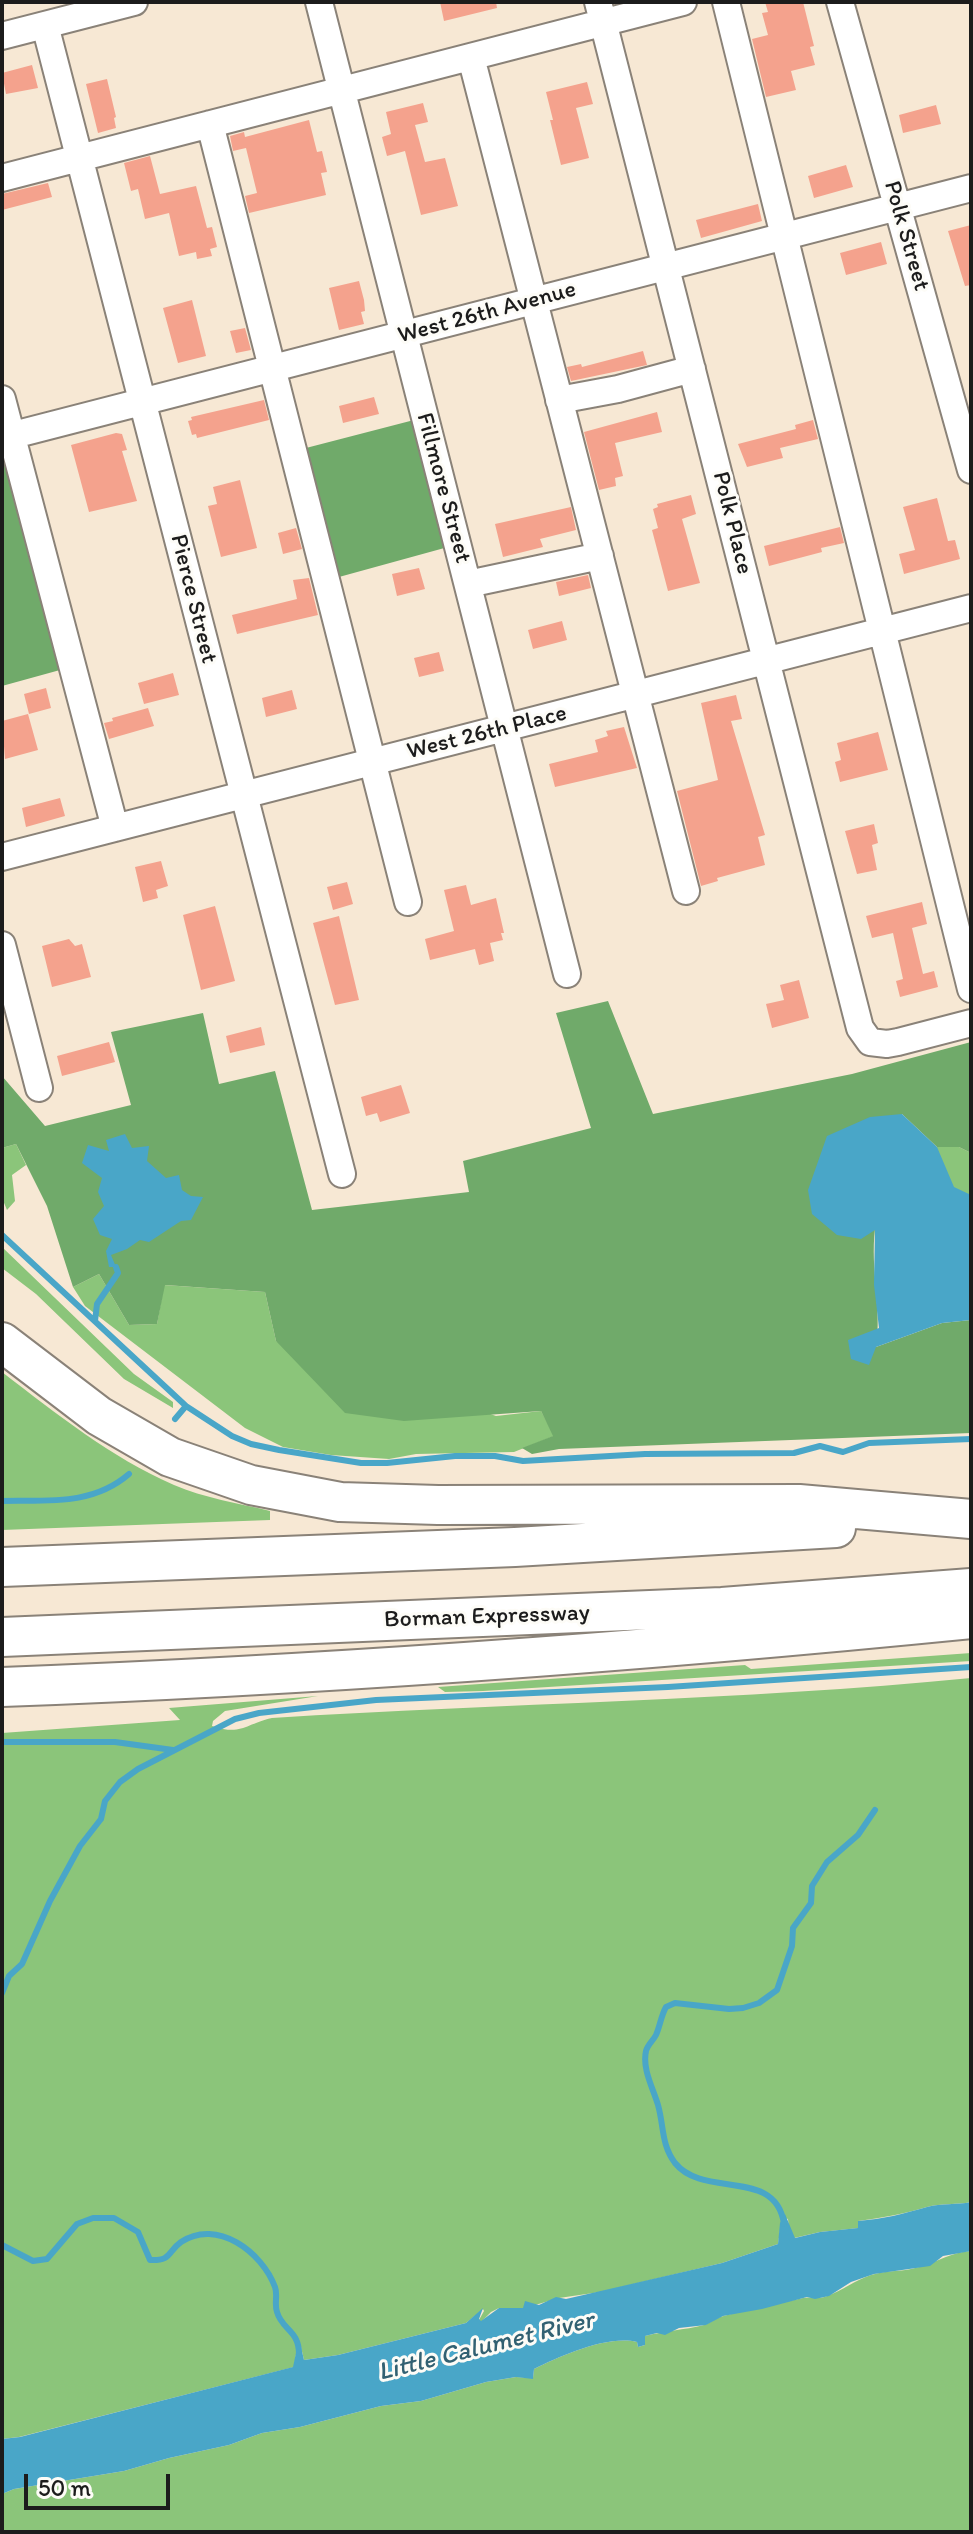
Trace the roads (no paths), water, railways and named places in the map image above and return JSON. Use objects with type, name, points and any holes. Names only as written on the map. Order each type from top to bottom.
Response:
[{"type":"highway","points":[[2,1342],[99,1416],[170,1457],[251,1485],[340,1502],[438,1505],[799,1504],[971,1520]]},
{"type":"highway","points":[[2,1567],[515,1547],[971,1520]]},
{"type":"highway","name":"Borman Expressway","points":[[2,1637],[722,1607],[971,1588]]},
{"type":"highway","points":[[2,1687],[452,1663],[771,1639],[971,1619]]},
{"type":"highway","points":[[2,1703],[103,1683]]},
{"type":"street","points":[[2,36],[134,2]]},
{"type":"street","name":"Fillmore Street","points":[[319,2],[567,974]]},
{"type":"street","points":[[2,178],[471,57],[601,12],[683,2]]},
{"type":"street","points":[[726,2],[971,989]]},
{"type":"street","name":"Polk Street","points":[[840,2],[971,470]]},
{"type":"street","name":"Polk Place","points":[[601,12],[860,1028],[870,1042],[887,1044],[971,1023]]},
{"type":"street","name":"Pierce Street","points":[[45,25],[342,1174]]},
{"type":"street","points":[[471,57],[686,891]]},
{"type":"street","points":[[210,124],[408,902]]},
{"type":"street","name":"West 26th Avenue","points":[[7,437],[971,188]]},
{"type":"street","points":[[559,400],[618,389],[692,369]]},
{"type":"street","points":[[2,399],[7,437],[115,828]]},
{"type":"street","points":[[468,584],[600,556]]},
{"type":"street","name":"West 26th Place","points":[[2,857],[971,608]]},
{"type":"street","points":[[2,945],[39,1088]]},
{"type":"water","points":[[902,1114],[937,1147],[954,1187],[971,1195],[971,1320],[942,1323],[876,1347],[869,1365],[851,1359],[848,1340],[879,1328],[874,1285],[875,1230],[861,1239],[837,1235],[812,1214],[808,1190],[827,1136],[870,1117]]},
{"type":"water","points":[[125,1134],[132,1148],[149,1146],[147,1161],[166,1178],[179,1175],[182,1190],[191,1196],[203,1197],[191,1220],[181,1221],[149,1242],[140,1240],[111,1255],[116,1267],[109,1267],[106,1251],[112,1239],[100,1235],[93,1219],[104,1206],[98,1192],[102,1178],[82,1163],[88,1145],[109,1151],[106,1140]]},
{"type":"water","name":"Little Calumet River","points":[[971,2202],[971,2251],[943,2256],[930,2266],[874,2274],[851,2282],[829,2296],[807,2297],[723,2316],[706,2325],[679,2328],[665,2335],[645,2336],[645,2345],[638,2347],[637,2342],[625,2341],[598,2344],[534,2369],[533,2379],[516,2377],[486,2382],[421,2401],[381,2406],[300,2427],[262,2433],[229,2445],[124,2471],[14,2489],[2,2494],[2,2439],[293,2367],[297,2348],[301,2347],[304,2360],[338,2355],[466,2323],[483,2308],[481,2321],[499,2308],[523,2308],[525,2301],[539,2305],[556,2297],[566,2299],[722,2263],[778,2244],[780,2223],[785,2214],[795,2238],[858,2228],[858,2221],[932,2206]]},
{"type":"waterway","points":[[2,1235],[186,1406],[232,1436],[279,1450],[361,1463],[455,1456],[495,1456],[523,1461],[645,1454],[794,1453],[820,1446],[843,1452],[869,1443],[971,1439]]},
{"type":"waterway","points":[[95,1321],[97,1304],[118,1273],[116,1267]]},
{"type":"waterway","points":[[175,1419],[186,1406]]},
{"type":"waterway","points":[[2,1501],[84,1496],[100,1492],[129,1474]]},
{"type":"waterway","points":[[2,1993],[9,1976],[22,1964],[50,1901],[80,1846],[101,1819],[105,1801],[120,1782],[138,1769],[235,1719],[259,1713],[376,1700],[668,1687],[971,1667]]},
{"type":"waterway","points":[[2,1742],[115,1742],[173,1750]]},
{"type":"waterway","points":[[784,2224],[778,2206],[768,2195],[754,2189],[703,2180],[688,2174],[675,2163],[665,2142],[658,2105],[647,2072],[646,2051],[656,2035],[666,2007],[675,2003],[743,2008],[759,2003],[777,1990],[792,1946],[793,1928],[811,1903],[812,1886],[827,1862],[858,1835],[875,1810]]},
{"type":"waterway","points":[[2,2245],[33,2261],[47,2259],[77,2224],[93,2218],[114,2218],[138,2232],[150,2260],[166,2257],[181,2242],[195,2236],[223,2236],[249,2251],[269,2274],[276,2290],[279,2318],[296,2340],[299,2354]]}]
